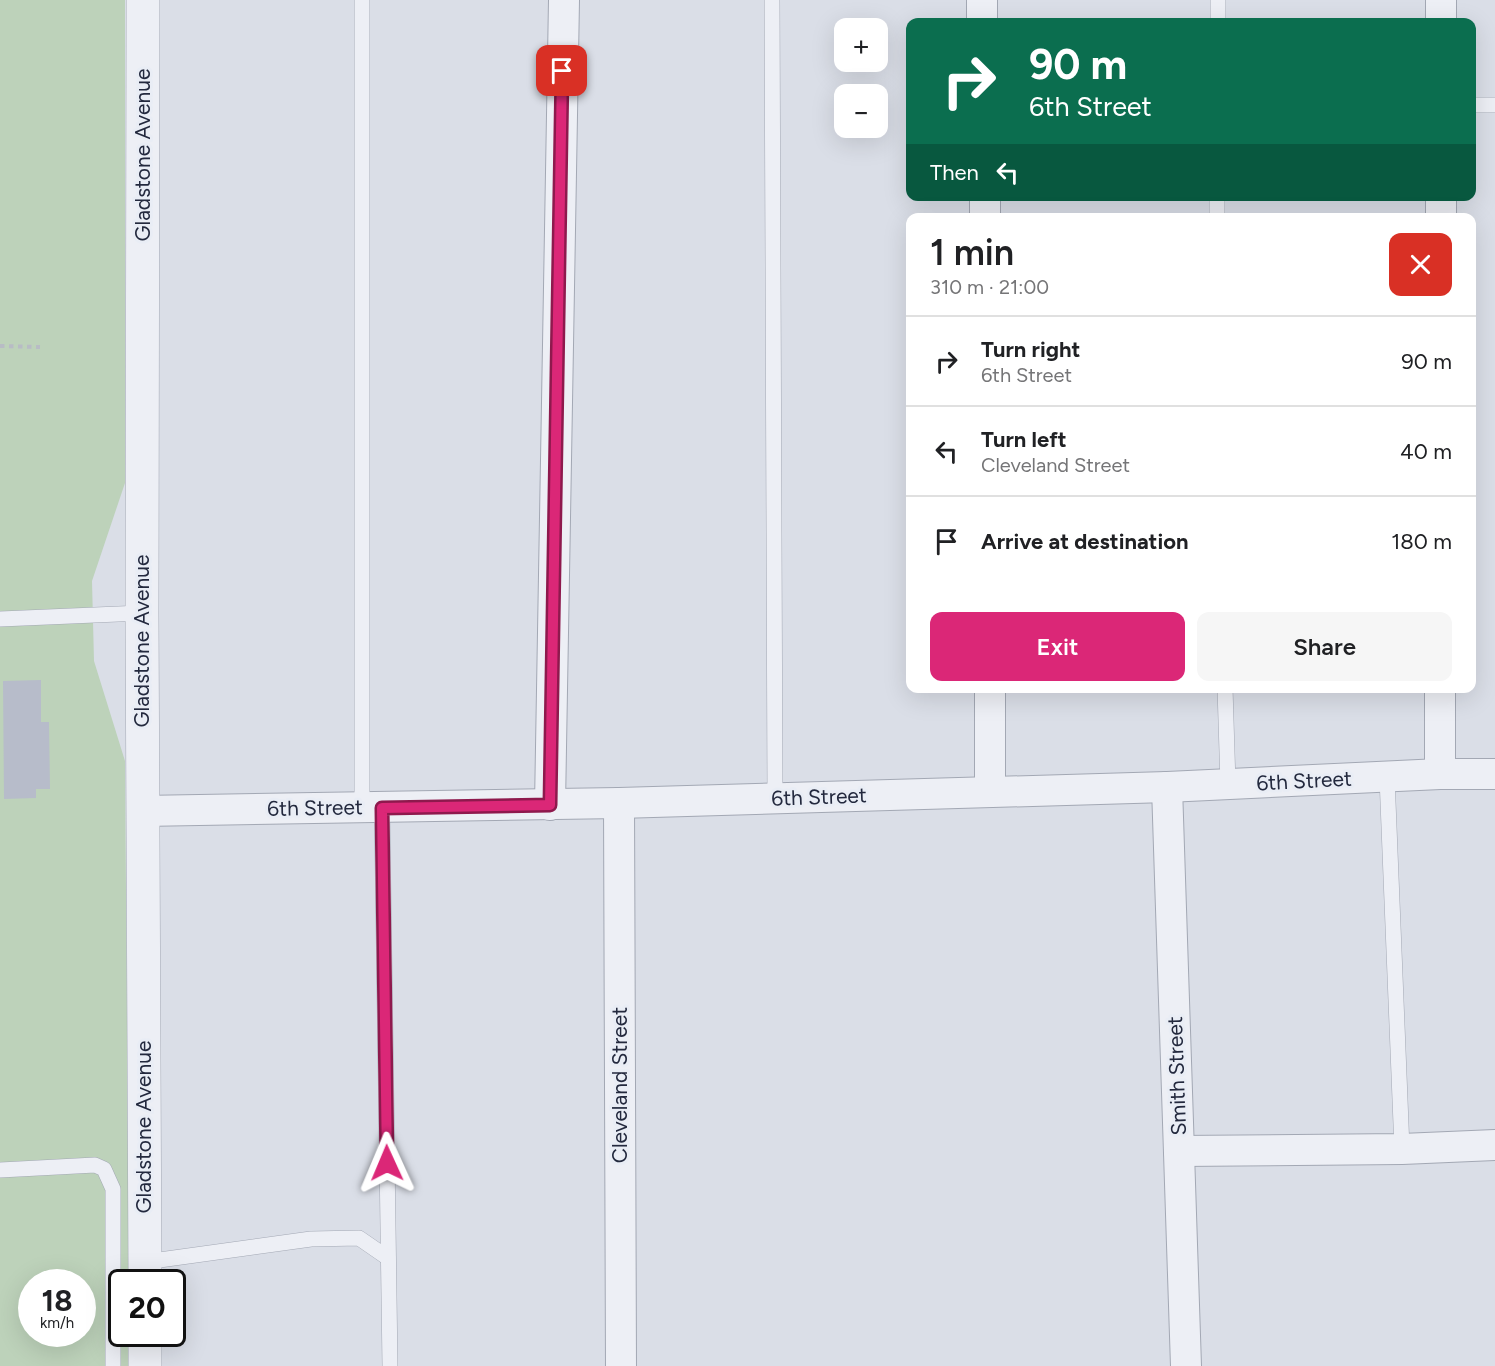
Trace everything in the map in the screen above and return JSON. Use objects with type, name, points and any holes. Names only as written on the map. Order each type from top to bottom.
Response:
[{"type":"street","name":"Gladstone Avenue","points":[[143,0],[141,613],[145,1269]]},
{"type":"street","points":[[550,805],[564,0]]},
{"type":"street","points":[[982,0],[982,18]]},
{"type":"street","points":[[1441,0],[1441,18]]},
{"type":"street","points":[[990,693],[990,792]]},
{"type":"street","points":[[1440,693],[1440,774]]},
{"type":"street","name":"6th Street","points":[[142,811],[550,805],[1167,787],[1440,774],[1495,774]]},
{"type":"street","name":"Smith Street","points":[[1167,787],[1186,1366]]},
{"type":"street","name":"Cleveland Street","points":[[619,803],[621,1366]]},
{"type":"street","points":[[1179,1151],[1402,1149],[1495,1145]]},
{"type":"street","points":[[145,1347],[145,1366]]},
{"type":"lane","points":[[363,0],[372,808],[390,1366]]},
{"type":"lane","points":[[772,0],[775,798]]},
{"type":"lane","points":[[1218,0],[1218,18]]},
{"type":"lane","points":[[1476,105],[1495,105]]},
{"type":"lane","points":[[0,619],[141,613]]},
{"type":"lane","points":[[1225,693],[1228,784]]},
{"type":"lane","points":[[1387,777],[1402,1149]]},
{"type":"lane","points":[[0,1170],[95,1165],[104,1169],[113,1189],[113,1366]]},
{"type":"lane","points":[[160,1269],[311,1239],[359,1238],[388,1258]]},
{"type":"path","points":[[0,346],[40,347]]},
{"type":"green space","points":[[0,0],[125,0],[125,483],[92,581],[94,661],[125,761],[129,1269],[108,1269],[108,1347],[130,1347],[130,1366],[0,1366]]},
{"type":"building","points":[[41,680],[41,722],[49,722],[50,789],[36,789],[36,798],[4,799],[3,681]]},
{"type":"route","points":[[387,1163],[382,808],[550,805],[562,71]]}]
